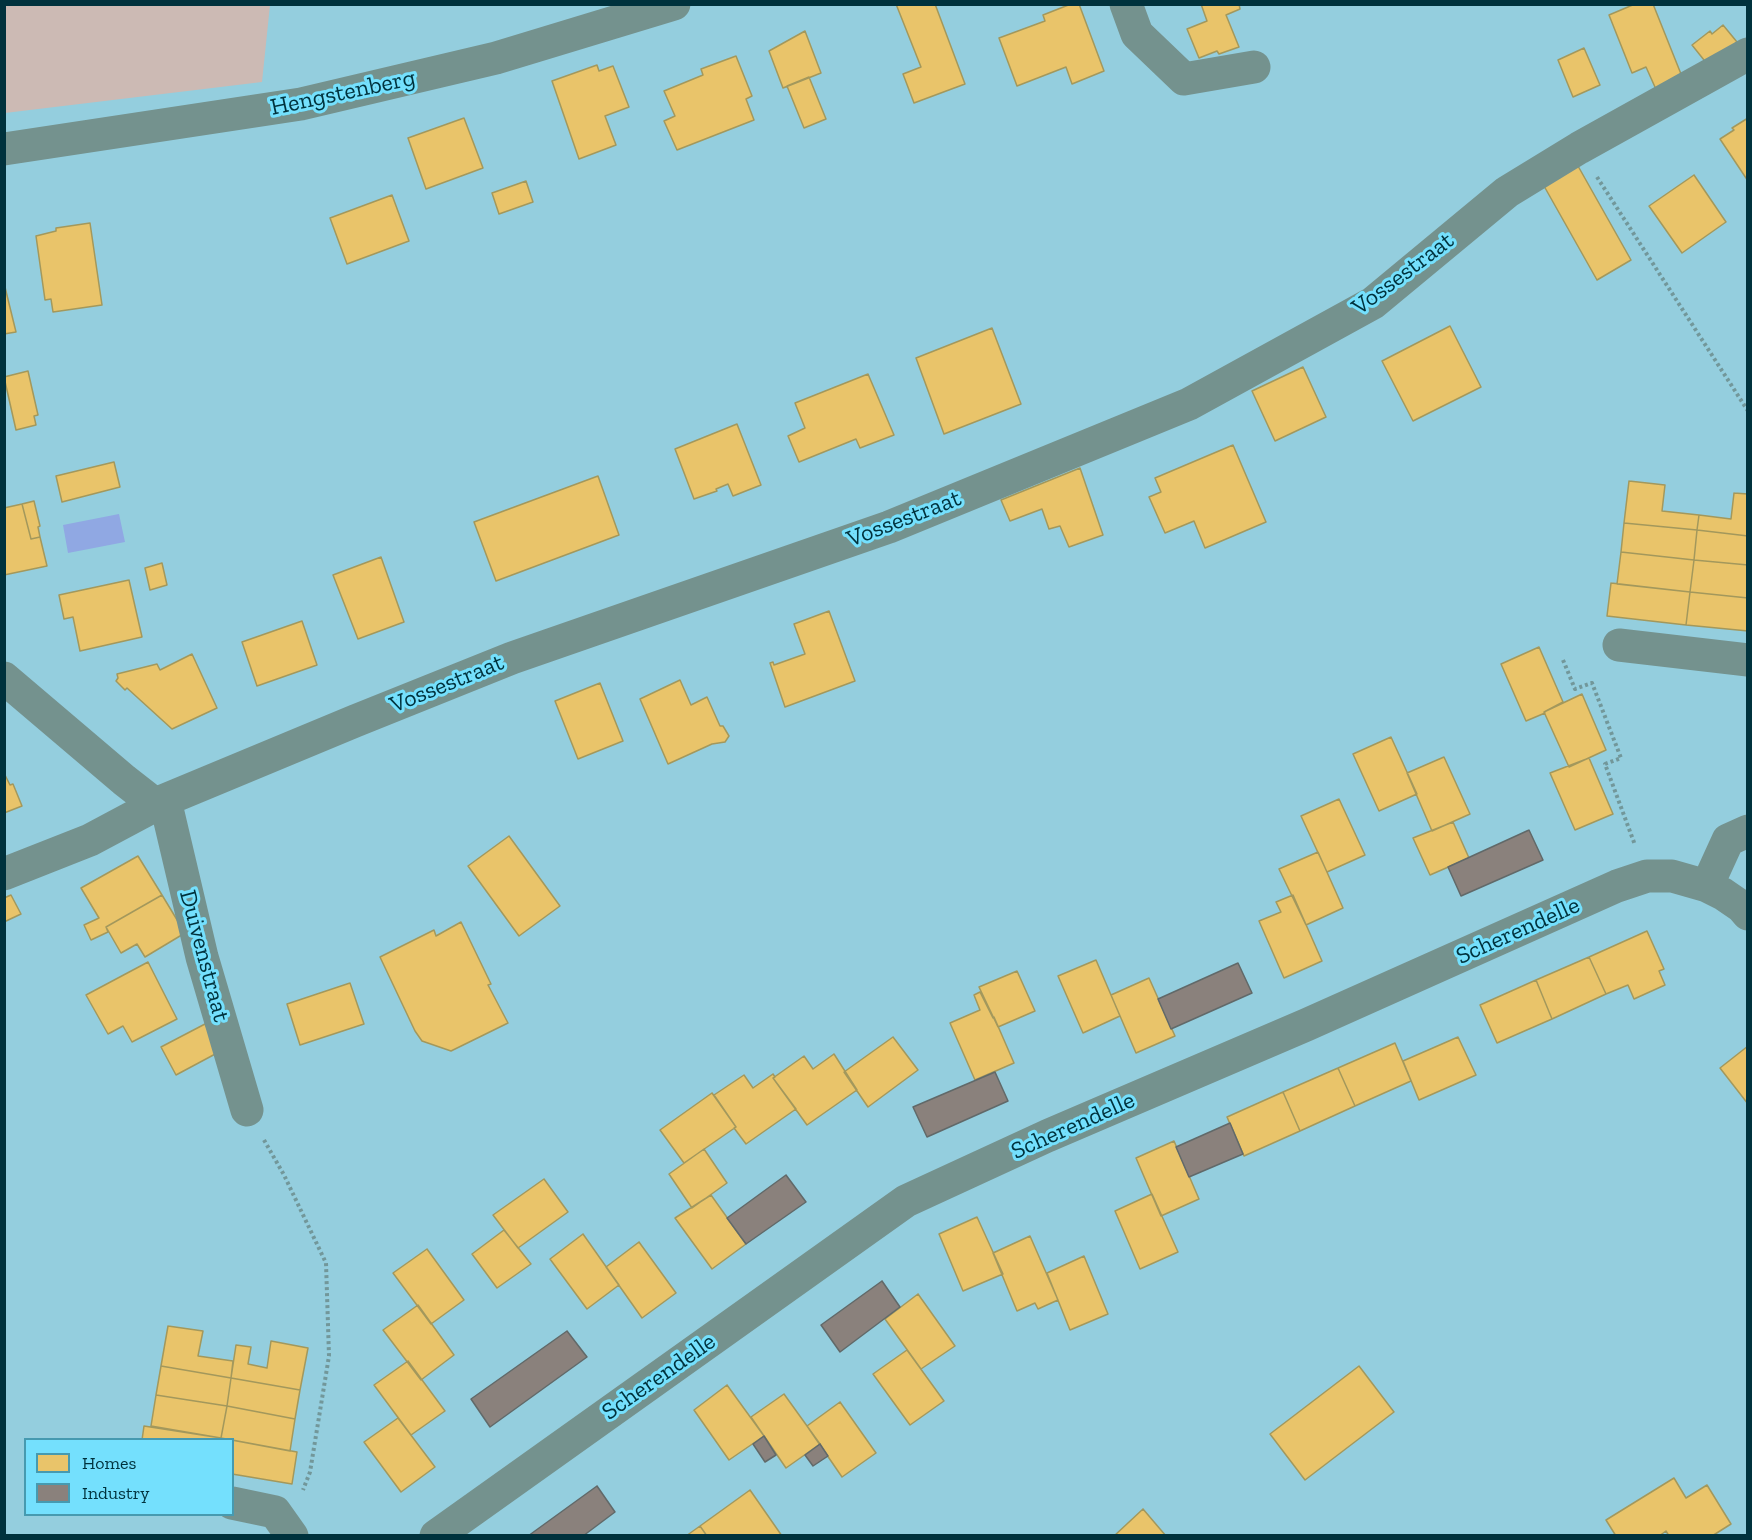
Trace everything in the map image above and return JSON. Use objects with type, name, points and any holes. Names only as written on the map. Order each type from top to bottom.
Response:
[{"type":"street","name":"Hengstenberg","points":[[4,149],[301,105],[496,58],[674,4]]},
{"type":"street","points":[[1126,4],[1137,34],[1184,79],[1254,67]]},
{"type":"street","name":"Vossestraat","points":[[4,874],[90,840],[160,803],[512,658],[889,528],[1189,404],[1373,303],[1507,192],[1579,148],[1748,54]]},
{"type":"street","points":[[1619,645],[1748,660]]},
{"type":"street","points":[[4,678],[124,780],[160,803]]},
{"type":"street","name":"Duivenstraat","points":[[160,803],[247,1110]]},
{"type":"street","points":[[1707,886],[1728,840],[1748,831]]},
{"type":"street","name":"Scherendelle","points":[[436,1536],[906,1201],[1047,1136],[1306,1025],[1617,886],[1647,876],[1672,876],[1707,886],[1723,894],[1748,914]]},
{"type":"street","points":[[234,1503],[275,1512],[290,1533]]},
{"type":"path","points":[[1579,148],[1748,411]]},
{"type":"path","points":[[1563,660],[1575,689],[1592,683],[1596,693],[1620,758],[1605,764],[1647,876]]},
{"type":"path","points":[[247,1110],[284,1175],[326,1263],[329,1356],[310,1472],[290,1533]]},
{"type":"shaded area","points":[[4,5],[270,5],[262,82],[5,113]]},
{"type":"water","points":[[119,514],[125,542],[68,553],[63,525]]},
{"type":"building: Homes","points":[[896,4],[935,4],[965,84],[914,103],[903,74],[921,67]]},
{"type":"building: Homes","points":[[1071,4],[1079,4],[1104,71],[1072,84],[1066,67],[1017,86],[999,38],[1045,21],[1043,15]]},
{"type":"building: Homes","points":[[1201,4],[1239,4],[1240,9],[1226,15],[1239,47],[1219,54],[1217,51],[1199,58],[1187,29],[1207,21]]},
{"type":"building: Homes","points":[[1635,4],[1653,4],[1683,79],[1659,96],[1646,67],[1632,73],[1609,15]]},
{"type":"building: Homes","points":[[1723,25],[1737,42],[1708,65],[1692,45],[1710,31],[1712,34]]},
{"type":"building: Homes","points":[[805,31],[821,73],[783,88],[769,51]]},
{"type":"building: Homes","points":[[1584,48],[1600,85],[1573,97],[1558,60]]},
{"type":"building: Homes","points":[[736,56],[752,96],[746,99],[754,120],[677,150],[664,121],[675,116],[664,91],[703,75],[701,69]]},
{"type":"building: Homes","points":[[597,65],[599,71],[613,66],[629,107],[605,116],[616,145],[579,159],[552,81]]},
{"type":"building: Homes","points":[[809,77],[826,119],[804,128],[787,86]]},
{"type":"building: Homes","points":[[464,118],[483,168],[426,189],[408,138]]},
{"type":"building: Homes","points":[[1748,118],[1748,181],[1720,139]]},
{"type":"building: Homes","points":[[1578,166],[1631,260],[1597,280],[1544,186]]},
{"type":"building: Homes","points":[[1694,175],[1726,222],[1682,253],[1649,206]]},
{"type":"building: Homes","points":[[526,181],[533,202],[499,214],[492,193]]},
{"type":"building: Homes","points":[[392,195],[409,241],[347,264],[330,218]]},
{"type":"building: Homes","points":[[90,223],[102,305],[53,312],[51,299],[45,300],[36,236],[56,231],[56,228]]},
{"type":"building: Homes","points":[[4,283],[16,332],[4,334]]},
{"type":"building: Homes","points":[[1450,326],[1481,387],[1413,421],[1382,361]]},
{"type":"building: Homes","points":[[992,328],[1021,404],[944,434],[916,358]]},
{"type":"building: Homes","points":[[1303,367],[1326,417],[1275,441],[1252,391]]},
{"type":"building: Homes","points":[[28,371],[38,415],[34,416],[36,425],[16,430],[4,377]]},
{"type":"building: Homes","points":[[868,374],[894,435],[860,448],[856,439],[799,462],[788,436],[805,428],[795,403]]},
{"type":"building: Homes","points":[[737,424],[761,485],[733,496],[728,484],[716,489],[717,491],[694,499],[675,449]]},
{"type":"building: Homes","points":[[1233,445],[1266,522],[1205,548],[1194,521],[1165,533],[1149,497],[1161,492],[1155,478]]},
{"type":"building: Homes","points":[[114,462],[120,487],[62,502],[56,476]]},
{"type":"building: Homes","points":[[1080,468],[1103,535],[1069,547],[1060,526],[1049,529],[1042,509],[1010,521],[1001,500]]},
{"type":"building: Homes","points":[[598,476],[619,535],[496,581],[474,522]]},
{"type":"building: Homes","points":[[1629,481],[1665,485],[1662,511],[1699,515],[1697,530],[1624,523]]},
{"type":"building: Homes","points":[[1734,493],[1748,494],[1748,536],[1697,530],[1699,515],[1731,519]]},
{"type":"building: Homes","points":[[34,501],[40,526],[38,527],[40,537],[31,539],[22,504]]},
{"type":"building: Homes","points":[[22,504],[31,539],[40,537],[47,566],[4,575],[4,508]]},
{"type":"building: Homes","points":[[1624,523],[1697,530],[1694,560],[1621,552]]},
{"type":"building: Homes","points":[[1697,530],[1748,536],[1748,565],[1694,560]]},
{"type":"building: Homes","points":[[1621,552],[1694,560],[1690,592],[1617,584]]},
{"type":"building: Homes","points":[[381,557],[404,622],[358,639],[333,575]]},
{"type":"building: Homes","points":[[1694,560],[1748,565],[1748,598],[1690,592]]},
{"type":"building: Homes","points":[[162,563],[167,585],[150,590],[145,568]]},
{"type":"building: Homes","points":[[129,580],[142,637],[80,651],[73,617],[64,619],[59,595]]},
{"type":"building: Homes","points":[[1611,583],[1690,592],[1686,625],[1607,616]]},
{"type":"building: Homes","points":[[1690,592],[1748,598],[1748,631],[1686,625]]},
{"type":"building: Homes","points":[[829,611],[855,681],[785,707],[770,663],[773,662],[774,665],[805,654],[794,624]]},
{"type":"building: Homes","points":[[302,621],[317,665],[257,686],[242,642]]},
{"type":"building: Homes","points":[[1539,647],[1563,702],[1526,721],[1501,664]]},
{"type":"building: Homes","points":[[192,654],[217,708],[172,729],[127,688],[125,690],[116,681],[117,674],[157,664],[160,670]]},
{"type":"building: Homes","points":[[680,680],[691,705],[707,697],[720,726],[723,726],[729,736],[725,742],[712,744],[668,764],[640,699]]},
{"type":"building: Homes","points":[[600,683],[623,741],[578,759],[555,701]]},
{"type":"building: Homes","points":[[1582,694],[1606,750],[1569,767],[1544,712]]},
{"type":"building: Homes","points":[[1391,737],[1417,794],[1379,811],[1353,754]]},
{"type":"building: Homes","points":[[1444,757],[1470,814],[1432,831],[1407,773]]},
{"type":"building: Homes","points":[[1589,758],[1613,814],[1575,830],[1550,773]]},
{"type":"building: Homes","points":[[4,773],[10,785],[13,784],[22,806],[4,813]]},
{"type":"building: Homes","points":[[1339,799],[1365,855],[1327,872],[1301,816]]},
{"type":"building: Homes","points":[[1453,822],[1469,858],[1430,875],[1413,838]]},
{"type":"building: Homes","points":[[509,836],[560,906],[519,936],[468,866]]},
{"type":"building: Homes","points":[[1318,852],[1343,908],[1306,925],[1279,869]]},
{"type":"building: Homes","points":[[138,856],[162,895],[106,927],[108,932],[91,940],[84,925],[99,918],[81,888]]},
{"type":"building: Homes","points":[[11,895],[21,914],[4,922],[4,898]]},
{"type":"building: Homes","points":[[162,895],[185,933],[145,957],[137,944],[121,953],[106,927]]},
{"type":"building: Homes","points":[[1293,895],[1322,961],[1284,978],[1259,921],[1281,912],[1276,902]]},
{"type":"building: Homes","points":[[461,922],[491,984],[488,985],[508,1023],[451,1051],[422,1041],[380,957],[434,930],[436,936]]},
{"type":"building: Homes","points":[[1647,931],[1664,969],[1659,971],[1665,985],[1634,999],[1628,985],[1606,994],[1589,957]]},
{"type":"building: Homes","points":[[1589,957],[1606,994],[1552,1019],[1536,980]]},
{"type":"building: Homes","points":[[1096,960],[1120,1016],[1083,1033],[1058,976]]},
{"type":"building: Homes","points":[[148,962],[177,1019],[132,1042],[123,1026],[108,1034],[86,995]]},
{"type":"building: Homes","points":[[1017,971],[1035,1011],[998,1027],[979,987]]},
{"type":"building: Homes","points":[[1149,978],[1175,1036],[1136,1053],[1111,995]]},
{"type":"building: Homes","points":[[1536,980],[1552,1019],[1497,1043],[1480,1005]]},
{"type":"building: Homes","points":[[350,983],[364,1024],[300,1045],[287,1004]]},
{"type":"building: Homes","points":[[980,992],[994,1017],[1014,1063],[975,1080],[950,1023],[980,1010],[974,995]]},
{"type":"building: Homes","points":[[205,1024],[219,1052],[176,1075],[161,1047]]},
{"type":"building: Homes","points":[[893,1037],[918,1070],[868,1107],[844,1072]]},
{"type":"building: Homes","points":[[1458,1037],[1476,1075],[1419,1100],[1403,1061]]},
{"type":"building: Homes","points":[[1395,1043],[1411,1081],[1355,1106],[1338,1068]]},
{"type":"building: Homes","points":[[1748,1046],[1748,1104],[1720,1068]]},
{"type":"building: Homes","points":[[834,1054],[857,1090],[807,1125],[773,1078],[804,1056],[813,1069]]},
{"type":"building: Homes","points":[[1338,1068],[1355,1106],[1300,1131],[1283,1092]]},
{"type":"building: Homes","points":[[773,1074],[775,1077],[773,1078],[796,1109],[746,1144],[714,1095],[744,1075],[753,1088]]},
{"type":"building: Homes","points":[[1283,1092],[1300,1131],[1244,1156],[1227,1117]]},
{"type":"building: Homes","points":[[712,1093],[736,1127],[684,1163],[660,1130]]},
{"type":"building: Homes","points":[[1174,1141],[1199,1199],[1161,1216],[1136,1158]]},
{"type":"building: Homes","points":[[704,1149],[727,1183],[692,1208],[669,1174]]},
{"type":"building: Homes","points":[[544,1179],[568,1212],[518,1248],[493,1215]]},
{"type":"building: Homes","points":[[1152,1194],[1178,1252],[1140,1269],[1115,1211]]},
{"type":"building: Homes","points":[[711,1195],[746,1244],[712,1269],[675,1218]]},
{"type":"building: Homes","points":[[977,1217],[1003,1274],[963,1291],[939,1234]]},
{"type":"building: Homes","points":[[504,1230],[531,1264],[497,1288],[472,1254]]},
{"type":"building: Homes","points":[[583,1234],[619,1285],[587,1309],[550,1259]]},
{"type":"building: Homes","points":[[1030,1236],[1058,1300],[1038,1309],[1035,1303],[1017,1311],[993,1253]]},
{"type":"building: Homes","points":[[639,1242],[676,1293],[642,1318],[606,1267]]},
{"type":"building: Homes","points":[[427,1249],[464,1300],[431,1324],[393,1273]]},
{"type":"building: Homes","points":[[1084,1256],[1108,1314],[1070,1330],[1047,1273]]},
{"type":"building: Homes","points":[[918,1294],[955,1346],[921,1369],[885,1319]]},
{"type":"building: Homes","points":[[418,1305],[454,1355],[421,1380],[383,1330]]},
{"type":"building: Homes","points":[[168,1326],[203,1331],[198,1356],[233,1361],[231,1378],[161,1366]]},
{"type":"building: Homes","points":[[271,1341],[308,1348],[300,1390],[231,1378],[236,1345],[251,1347],[248,1364],[267,1368]]},
{"type":"building: Homes","points":[[907,1350],[944,1401],[910,1425],[873,1374]]},
{"type":"building: Homes","points":[[408,1361],[445,1411],[411,1435],[374,1385]]},
{"type":"building: Homes","points":[[161,1366],[231,1378],[227,1406],[156,1395]]},
{"type":"building: Homes","points":[[1359,1366],[1394,1412],[1305,1480],[1270,1434]]},
{"type":"building: Homes","points":[[231,1378],[300,1390],[295,1419],[227,1406]]},
{"type":"building: Homes","points":[[727,1385],[764,1436],[729,1460],[694,1410]]},
{"type":"building: Homes","points":[[784,1394],[820,1444],[786,1468],[751,1417]]},
{"type":"building: Homes","points":[[156,1395],[227,1406],[221,1438],[151,1426]]},
{"type":"building: Homes","points":[[840,1402],[876,1453],[842,1477],[807,1426]]},
{"type":"building: Homes","points":[[227,1406],[295,1419],[290,1451],[234,1440],[234,1438],[221,1438]]},
{"type":"building: Homes","points":[[398,1418],[435,1467],[401,1492],[364,1442]]},
{"type":"building: Homes","points":[[144,1426],[221,1438],[142,1438]]},
{"type":"building: Homes","points":[[234,1440],[297,1452],[292,1484],[234,1474]]},
{"type":"building: Homes","points":[[1674,1478],[1686,1498],[1707,1485],[1731,1524],[1712,1536],[1669,1536],[1666,1531],[1659,1536],[1616,1536],[1606,1520]]},
{"type":"building: Homes","points":[[750,1490],[782,1536],[707,1536],[700,1526]]},
{"type":"building: Homes","points":[[1143,1509],[1166,1536],[1114,1536]]},
{"type":"building: Homes","points":[[700,1526],[707,1536],[686,1536]]},
{"type":"building: Industry","points":[[1529,830],[1543,860],[1461,896],[1448,867]]},
{"type":"building: Industry","points":[[1238,963],[1252,993],[1171,1029],[1158,999]]},
{"type":"building: Industry","points":[[995,1072],[1008,1101],[927,1137],[913,1107]]},
{"type":"building: Industry","points":[[1230,1123],[1243,1154],[1189,1177],[1176,1147]]},
{"type":"building: Industry","points":[[786,1175],[806,1202],[746,1244],[727,1218]]},
{"type":"building: Industry","points":[[882,1281],[900,1307],[840,1352],[821,1325]]},
{"type":"building: Industry","points":[[567,1331],[587,1357],[490,1427],[471,1399]]},
{"type":"building: Industry","points":[[764,1436],[776,1455],[765,1462],[753,1444]]},
{"type":"building: Industry","points":[[820,1444],[828,1456],[813,1466],[805,1455]]},
{"type":"building: Industry","points":[[597,1486],[615,1512],[583,1536],[528,1536]]}]
